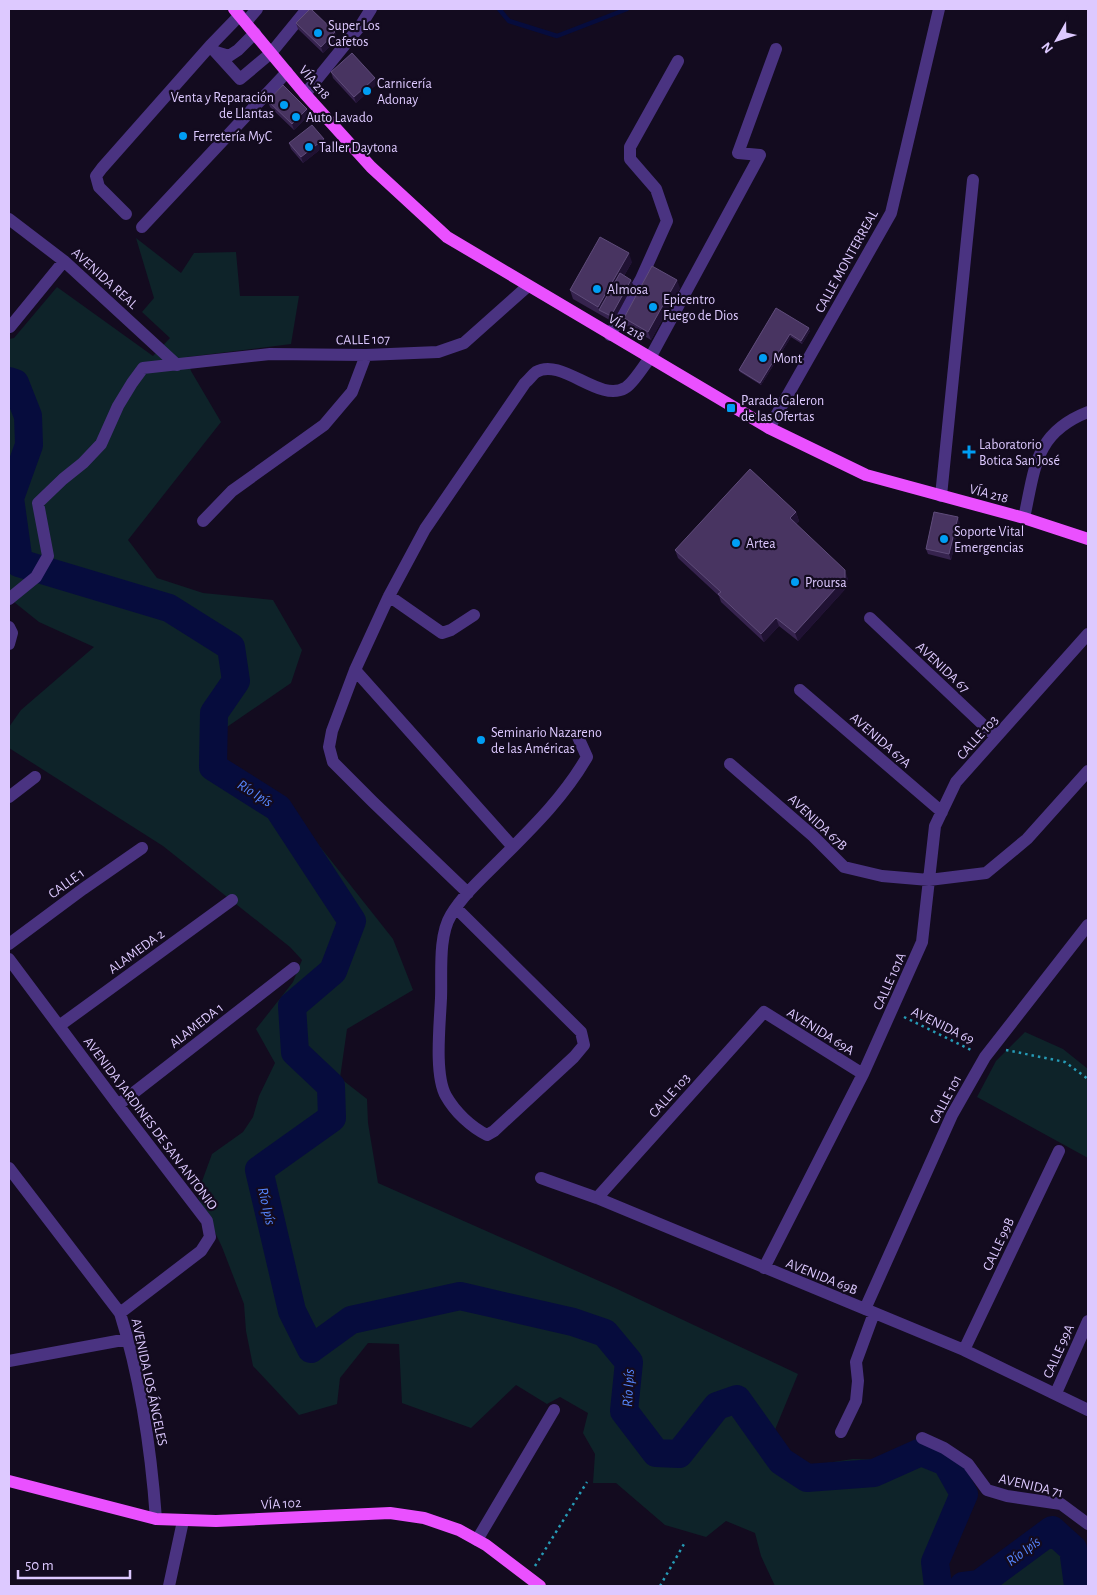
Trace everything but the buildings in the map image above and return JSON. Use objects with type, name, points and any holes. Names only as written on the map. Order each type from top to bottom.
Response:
[{"type":"main road","name":"VÍA 218","points":[[240,15],[305,94],[371,167],[447,237],[770,428],[866,475],[1024,518],[1088,539]]},
{"type":"main road","name":"VÍA 102","points":[[9,1481],[156,1519],[216,1522],[390,1513],[424,1518],[459,1530],[486,1545],[540,1586]]},
{"type":"street","points":[[126,214],[98,187],[96,176],[213,49],[240,15],[257,9]]},
{"type":"street","points":[[213,49],[240,79],[271,53],[307,9]]},
{"type":"street","points":[[305,94],[361,25],[371,9]]},
{"type":"street","name":"CALLE MONTERREAL","points":[[770,428],[891,213],[939,9]]},
{"type":"street","points":[[213,49],[228,56],[238,50],[255,34]]},
{"type":"street","points":[[468,893],[334,762],[329,747],[332,731],[355,670],[388,596],[425,529],[525,383],[536,372],[550,368],[602,389],[615,392],[627,388],[650,358],[760,155],[738,153],[776,49]]},
{"type":"street","points":[[610,335],[641,279],[667,221],[656,189],[630,159],[630,147],[678,61]]},
{"type":"street","points":[[142,227],[287,72]]},
{"type":"street","points":[[940,496],[972,180]]},
{"type":"street","name":"AVENIDA REAL","points":[[9,219],[64,261],[176,364]]},
{"type":"street","points":[[10,326],[64,261]]},
{"type":"street","name":"CALLE 107","points":[[9,599],[36,577],[48,556],[38,503],[63,479],[84,463],[101,444],[118,406],[144,368],[270,354],[366,355],[438,352],[464,342],[528,286]]},
{"type":"street","points":[[202,521],[232,491],[324,425],[352,392],[366,355]]},
{"type":"street","points":[[1024,518],[1041,449],[1058,429],[1088,412]]},
{"type":"street","points":[[388,596],[442,634],[474,615]]},
{"type":"street","name":"AVENIDA 67","points":[[870,618],[996,738]]},
{"type":"street","points":[[9,627],[12,633],[9,644]]},
{"type":"street","name":"CALLE 103","points":[[929,880],[935,826],[956,782],[1088,634]]},
{"type":"street","points":[[355,670],[513,847]]},
{"type":"street","name":"AVENIDA 67A","points":[[800,690],[942,812]]},
{"type":"street","points":[[456,908],[581,1032],[584,1045],[574,1057],[494,1131],[487,1135],[459,1114],[445,1095],[441,1081],[438,1043],[442,954],[446,929],[450,916],[456,908],[468,893],[546,814],[575,778],[587,757],[578,737]]},
{"type":"street","name":"AVENIDA 67B","points":[[730,764],[813,836],[844,867],[882,876],[929,880]]},
{"type":"street","points":[[929,880],[986,873],[1027,839],[1088,771]]},
{"type":"street","points":[[9,797],[35,777]]},
{"type":"street","name":"CALLE 1","points":[[9,944],[142,848]]},
{"type":"street","name":"CALLE 101A","points":[[764,1268],[863,1074],[922,942],[929,880]]},
{"type":"street","name":"ALAMEDA 2","points":[[59,1026],[232,900]]},
{"type":"street","name":"CALLE 101","points":[[841,1432],[856,1401],[858,1381],[856,1362],[869,1311],[952,1115],[988,1052],[1088,925]]},
{"type":"street","name":"AVENIDA JARDINES DE SAN ANTONIO","points":[[9,959],[207,1220],[210,1237],[201,1250],[120,1313]]},
{"type":"street","name":"ALAMEDA 1","points":[[118,1105],[294,968]]},
{"type":"street","name":"CALLE 103","points":[[597,1198],[764,1012]]},
{"type":"street","name":"AVENIDA 69A","points":[[764,1012],[863,1074]]},
{"type":"street","name":"CALLE 99B","points":[[964,1350],[1058,1150]]},
{"type":"street","name":"AVENIDA LOS ÁNGELES","points":[[9,1168],[120,1313],[128,1339],[151,1457],[156,1519]]},
{"type":"street","name":"AVENIDA 69B","points":[[542,1178],[597,1198],[964,1350],[1088,1410]]},
{"type":"street","name":"CALLE 99A","points":[[1056,1393],[1088,1321]]},
{"type":"street","points":[[9,1361],[128,1339]]},
{"type":"street","points":[[477,1540],[554,1410]]},
{"type":"street","name":"AVENIDA 71","points":[[922,1438],[944,1448],[968,1464],[987,1490],[1008,1496],[1060,1504],[1088,1524]]},
{"type":"street","points":[[169,1586],[183,1521]]},
{"type":"path","name":"AVENIDA 69","points":[[891,1011],[988,1052],[1035,1055],[1065,1062],[1088,1079]]},
{"type":"path","points":[[528,1577],[587,1482]]},
{"type":"path","points":[[660,1586],[684,1544]]},
{"type":"shaded area","points":[[136,238],[181,273],[194,253],[236,252],[240,296],[299,296],[291,344],[187,357],[191,371],[221,422],[128,540],[157,578],[203,593],[273,600],[302,650],[291,683],[224,729],[219,760],[291,810],[393,939],[413,990],[347,1029],[340,1078],[367,1099],[368,1123],[378,1183],[615,1288],[798,1374],[772,1437],[807,1466],[853,1459],[918,1461],[939,1466],[956,1493],[928,1556],[934,1586],[775,1586],[761,1556],[755,1533],[726,1521],[706,1537],[665,1525],[616,1483],[593,1483],[595,1454],[583,1433],[588,1413],[560,1397],[547,1404],[516,1385],[471,1428],[402,1403],[399,1344],[368,1343],[340,1378],[337,1404],[299,1415],[253,1366],[246,1331],[244,1304],[222,1247],[197,1195],[212,1154],[243,1132],[253,1117],[259,1096],[275,1063],[256,1029],[293,982],[302,960],[290,947],[163,846],[9,748],[9,727],[21,710],[94,647],[39,622],[9,598],[9,339],[14,338],[57,287],[153,356],[170,338],[142,312],[154,298]]},
{"type":"shaded area","points":[[1025,1032],[1063,1049],[1088,1069],[1088,1158],[977,1097],[996,1061]]},
{"type":"shaded area","points":[[1067,1535],[1088,1553],[1085,1586],[980,1586],[1037,1547]]},
{"type":"waterway","points":[[499,9],[509,21],[557,36],[627,9]]},
{"type":"waterway","name":"Río Ipís","points":[[9,381],[15,383],[28,416],[29,445],[10,498],[19,563],[169,608],[231,647],[236,681],[214,713],[213,767],[278,808],[352,921],[333,971],[292,1006],[295,1052],[331,1086],[332,1118],[259,1170],[292,1311],[311,1349],[351,1320],[460,1296],[573,1322],[605,1333],[629,1362],[624,1411],[656,1453],[679,1454],[717,1406],[737,1399],[781,1461],[807,1478],[874,1473],[921,1452],[946,1462],[964,1494],[935,1562],[938,1586]]},
{"type":"waterway","name":"Río Ipís","points":[[963,1586],[979,1584],[1052,1530],[1073,1549],[1078,1586]]},
{"type":"place","name":"Super Los Cafetos","points":[[318,33]]},
{"type":"place","name":"Carnicería Adonay","points":[[367,91]]},
{"type":"place","name":"Venta y Reparación de Llantas","points":[[284,105]]},
{"type":"place","name":"Auto Lavado","points":[[296,117]]},
{"type":"place","name":"Ferretería MyC","points":[[183,136]]},
{"type":"place","name":"Taller Daytona","points":[[309,147]]},
{"type":"place","name":"Almosa","points":[[597,289]]},
{"type":"place","name":"Epicentro Fuego de Dios","points":[[653,307]]},
{"type":"place","name":"Mont","points":[[763,358]]},
{"type":"place","name":"Parada Galeron de las Ofertas","points":[[731,408]]},
{"type":"place","name":"Laboratorio Botica San José","points":[[969,452]]},
{"type":"place","name":"Soporte Vital Emergencias","points":[[944,539]]},
{"type":"place","name":"Artea","points":[[736,543]]},
{"type":"place","name":"Proursa","points":[[795,582]]},
{"type":"place","name":"Seminario Nazareno de las Américas","points":[[481,740]]}]
